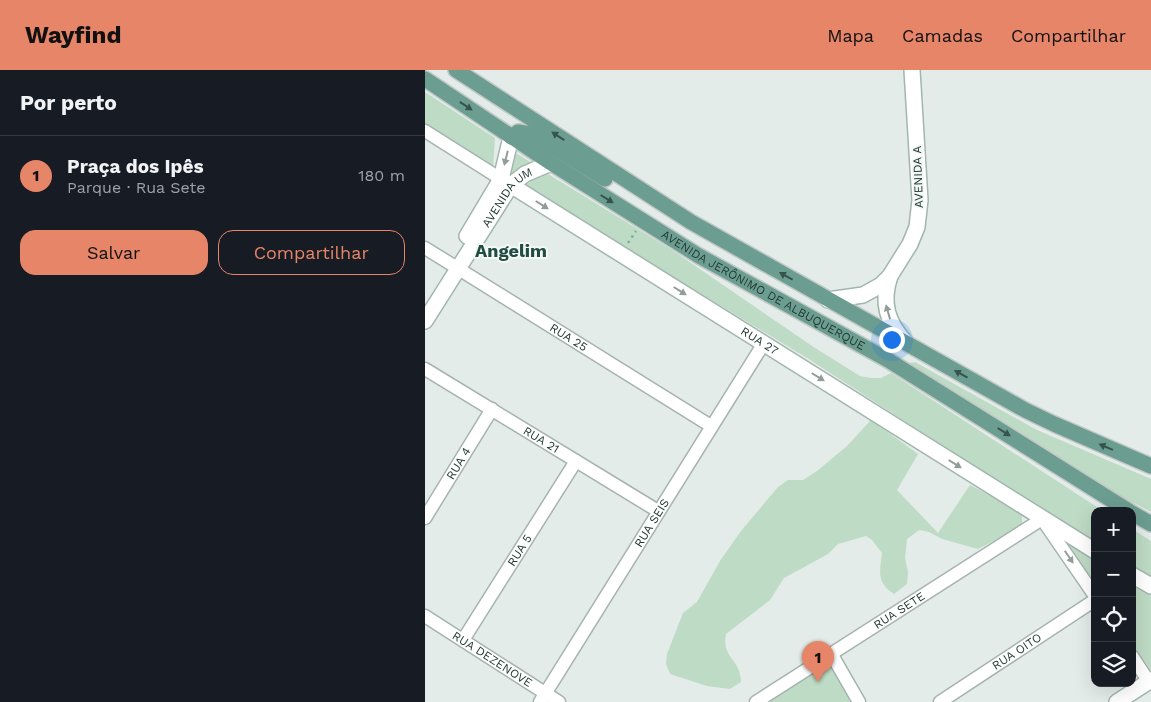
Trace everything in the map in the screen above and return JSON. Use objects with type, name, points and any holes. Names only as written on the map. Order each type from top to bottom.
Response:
[{"type":"main road","name":"AVENIDA JERÔNIMO DE ALBUQUERQUE","points":[[456,70],[691,222],[907,345],[1047,421],[1151,466]]},
{"type":"main road","name":"AVENIDA JERÔNIMO DE ALBUQUERQUE","points":[[425,79],[642,221],[743,282],[888,360],[1123,507]]},
{"type":"main road","points":[[511,137],[518,132],[532,134],[653,208],[691,222]]},
{"type":"main road","name":"AVENIDA JERÔNIMO DE ALBUQUERQUE","points":[[1136,515],[1151,524]]},
{"type":"street","name":"AVENIDA A","points":[[907,345],[894,328],[886,307],[886,287],[890,276],[912,240],[919,216],[920,200],[912,70]]},
{"type":"street","name":"RUA 27","points":[[425,131],[1091,549]]},
{"type":"street","name":"AVENIDA UM","points":[[425,321],[454,266],[506,182],[511,137]]},
{"type":"street","name":"AVENIDA UM","points":[[506,182],[551,163]]},
{"type":"street","name":"RUA 25","points":[[425,248],[711,426]]},
{"type":"street","name":"AVENIDA UM","points":[[425,303],[454,266]]},
{"type":"street","name":"AVENIDA A","points":[[828,300],[863,295],[881,285],[890,276]]},
{"type":"street","name":"RUA SEIS","points":[[542,698],[764,343]]},
{"type":"street","name":"RUA 21","points":[[425,369],[658,511]]},
{"type":"street","name":"RUA 4","points":[[425,518],[492,409]]},
{"type":"street","name":"RUA 5","points":[[463,640],[576,461]]},
{"type":"street","points":[[1042,518],[1094,597]]},
{"type":"street","name":"RUA SETE","points":[[756,702],[832,655],[1042,518]]},
{"type":"street","points":[[1136,577],[1151,586]]},
{"type":"street","name":"RUA OITO","points":[[940,702],[1091,601]]},
{"type":"street","name":"RUA DEZENOVE","points":[[425,616],[463,640],[542,698],[559,702]]},
{"type":"street","points":[[832,655],[859,702]]},
{"type":"street","points":[[1117,702],[1150,681],[1136,662]]},
{"type":"path","points":[[621,254],[642,221]]},
{"type":"green space","points":[[425,92],[495,138],[493,168],[425,124]]},
{"type":"green space","points":[[514,152],[532,163],[511,174]]},
{"type":"green space","points":[[548,174],[672,250],[815,348],[860,376],[881,378],[891,373],[1097,507],[1091,507],[1091,541],[807,358],[523,186],[536,178]]},
{"type":"green space","points":[[915,362],[1037,430],[1151,479],[1151,512],[1113,492],[909,363]]},
{"type":"green space","points":[[871,420],[918,454],[897,490],[938,533],[970,485],[1016,509],[1022,516],[1022,524],[1019,528],[978,549],[942,539],[929,532],[919,530],[907,539],[905,558],[908,572],[907,584],[894,594],[888,590],[882,581],[880,571],[882,553],[872,540],[866,536],[838,544],[828,554],[784,578],[770,600],[726,634],[726,648],[738,668],[741,682],[730,689],[707,686],[670,674],[666,664],[667,654],[683,613],[697,602],[720,561],[741,531],[778,487],[788,480],[803,480],[817,471],[847,446]]},
{"type":"green space","points":[[1136,532],[1151,541],[1151,580],[1136,571]]},
{"type":"green space","points":[[1070,544],[1091,556],[1091,583],[1068,546]]},
{"type":"green space","points":[[1136,585],[1151,594],[1151,671],[1136,650]]},
{"type":"green space","points":[[828,662],[852,702],[764,702]]},
{"type":"place","name":"Praça dos Ipês","points":[[818,682]]},
{"type":"district","name":"Angelim","points":[[511,250]]}]
